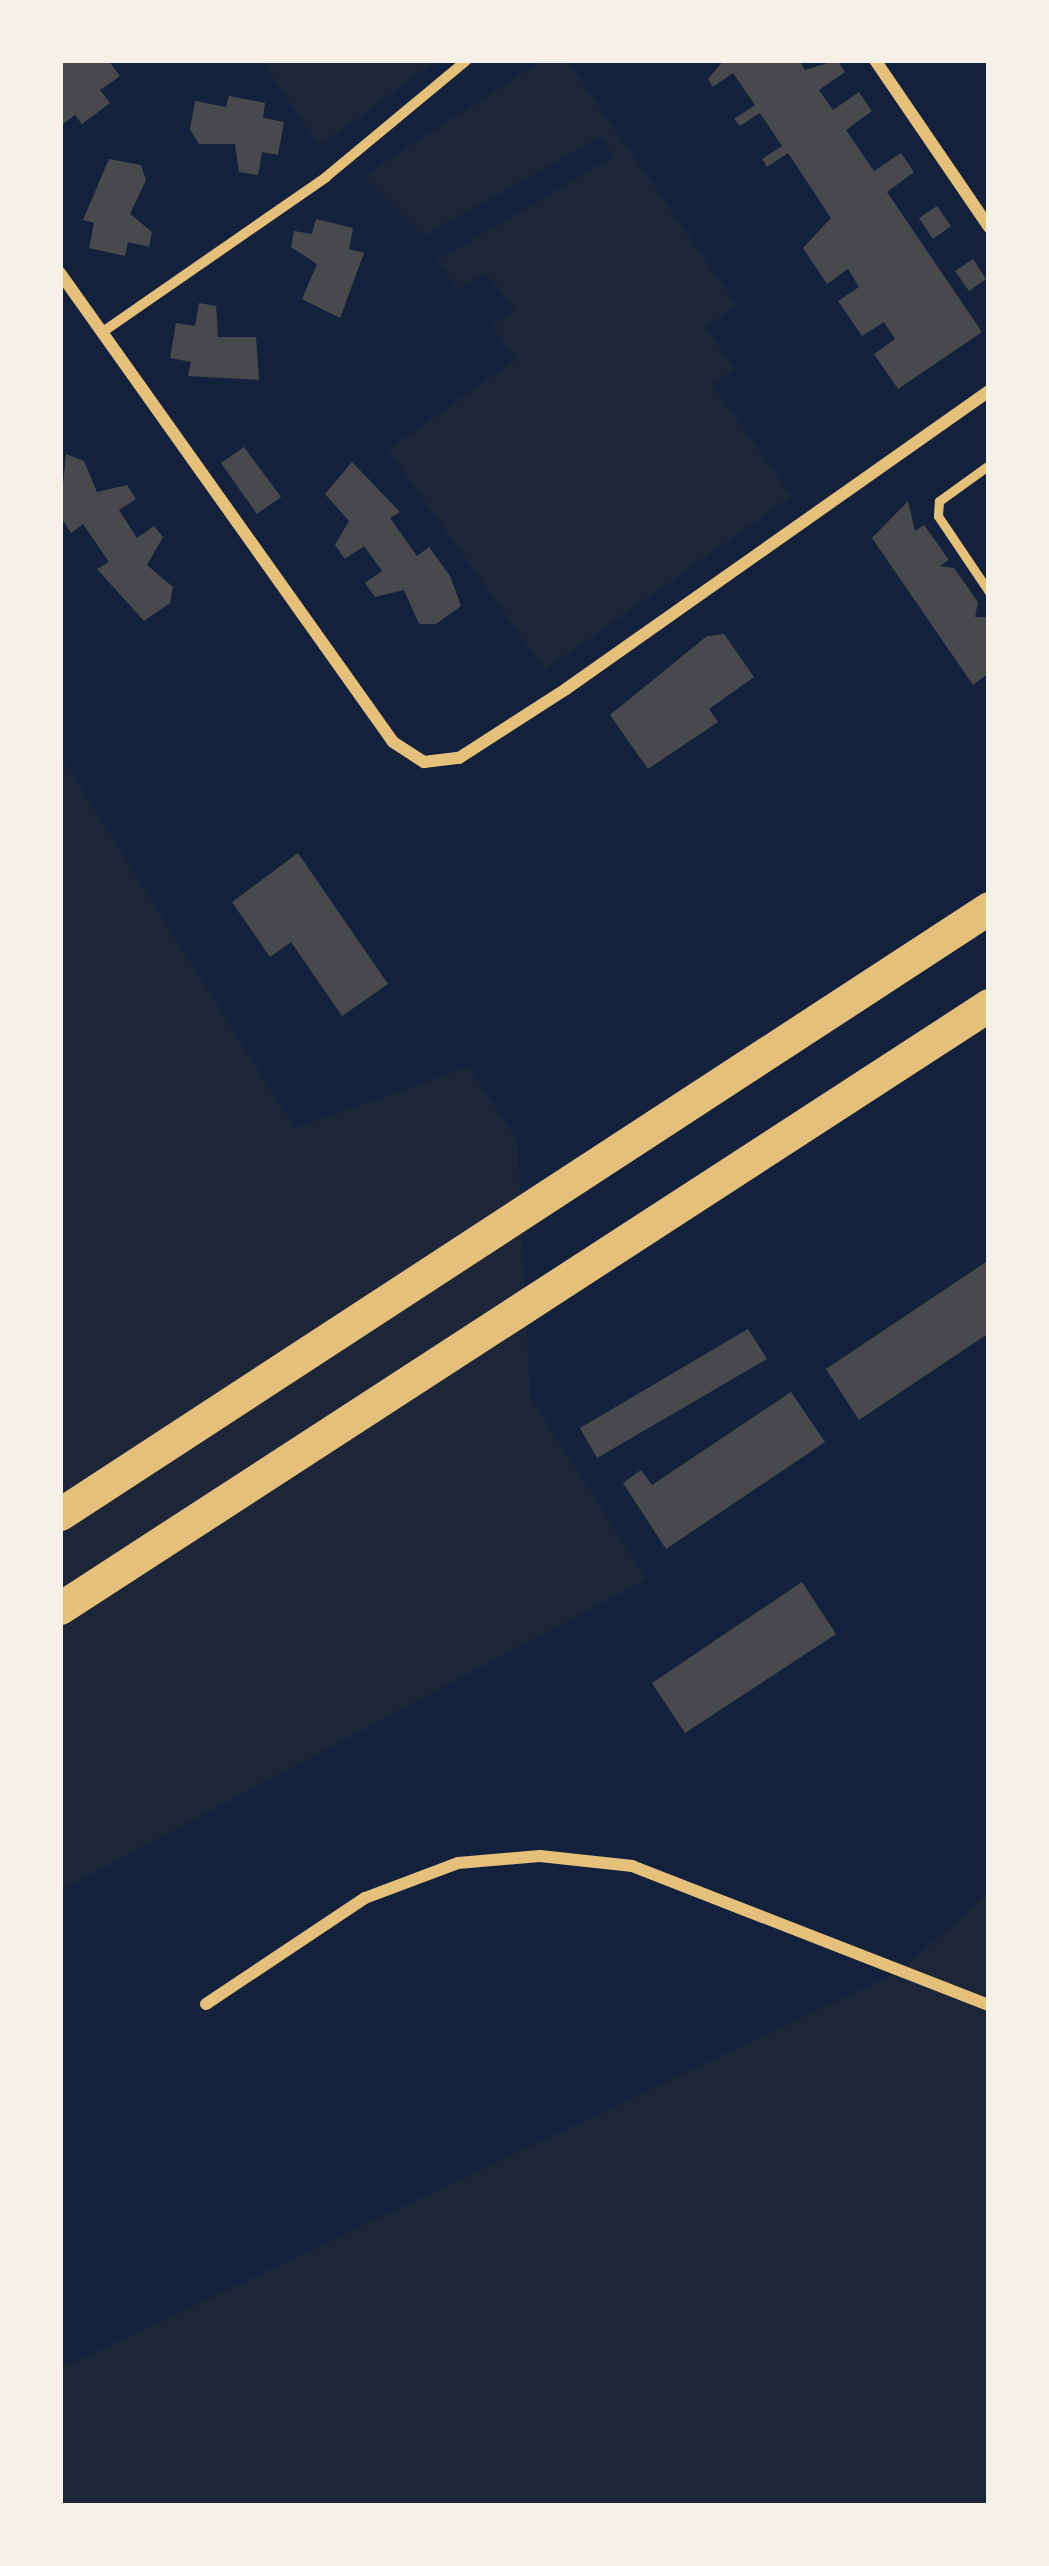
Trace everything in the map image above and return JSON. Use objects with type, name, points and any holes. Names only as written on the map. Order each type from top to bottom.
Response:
[{"type":"highway","points":[[60,1514],[989,908]]},
{"type":"highway","points":[[60,1608],[989,1005]]},
{"type":"street","points":[[104,331],[326,177],[467,60]]},
{"type":"street","points":[[875,60],[989,226]]},
{"type":"street","points":[[60,273],[393,742],[424,762],[459,758],[989,391]]},
{"type":"street","points":[[206,2004],[365,1898],[458,1863],[540,1856],[632,1866],[989,2005]]},
{"type":"lane","points":[[989,465],[939,501],[938,516],[989,592]]},
{"type":"shaded area","points":[[260,60],[437,60],[320,146]]},
{"type":"shaded area","points":[[542,60],[567,60],[737,305],[706,327],[735,369],[713,385],[792,496],[545,670],[388,450],[516,359],[492,326],[515,310],[486,273],[459,289],[436,261],[614,156],[601,137],[424,236],[364,176]]},
{"type":"shaded area","points":[[60,754],[295,1128],[468,1067],[518,1141],[530,1396],[647,1579],[60,1891]]},
{"type":"shaded area","points":[[989,1893],[989,2506],[60,2506],[60,2369],[900,1971]]},
{"type":"building","points":[[60,60],[108,60],[120,76],[100,90],[110,103],[82,124],[75,115],[60,126]]},
{"type":"building","points":[[724,60],[799,60],[805,70],[837,60],[845,72],[819,90],[833,110],[859,92],[872,111],[846,130],[874,171],[901,153],[914,172],[887,192],[982,332],[898,389],[874,354],[895,339],[884,322],[862,336],[838,301],[859,287],[848,269],[827,284],[803,248],[831,218],[788,153],[767,167],[762,159],[782,146],[760,113],[740,126],[734,119],[755,105],[733,73],[713,87],[708,79]]},
{"type":"building","points":[[229,96],[265,103],[263,118],[284,122],[278,155],[262,152],[258,175],[239,172],[235,144],[199,144],[190,129],[195,101],[226,107]]},
{"type":"building","points":[[109,159],[141,165],[146,180],[130,214],[152,232],[149,247],[128,242],[125,256],[89,248],[94,223],[83,220]]},
{"type":"building","points":[[937,206],[951,226],[933,239],[919,218]]},
{"type":"building","points":[[316,219],[353,228],[349,249],[364,253],[340,318],[302,299],[317,264],[291,247],[294,231],[312,234]]},
{"type":"building","points":[[973,259],[986,279],[969,291],[955,271]]},
{"type":"building","points":[[199,303],[216,306],[218,337],[256,337],[259,380],[188,376],[191,362],[170,358],[176,323],[195,326]]},
{"type":"building","points":[[244,447],[281,497],[257,514],[221,463]]},
{"type":"building","points":[[66,454],[84,461],[97,492],[127,485],[136,499],[119,510],[137,538],[154,526],[163,537],[147,565],[173,587],[170,603],[144,621],[97,569],[109,562],[83,524],[71,533],[60,516]]},
{"type":"building","points":[[352,462],[400,512],[390,518],[417,556],[429,547],[450,576],[461,606],[436,624],[419,624],[404,590],[375,597],[365,583],[382,571],[364,546],[345,559],[335,545],[349,521],[325,494]]},
{"type":"building","points":[[908,501],[915,531],[924,525],[949,560],[940,566],[954,568],[978,602],[975,617],[989,617],[989,673],[973,685],[872,538]]},
{"type":"building","points":[[724,634],[754,677],[709,709],[718,722],[648,769],[610,715],[707,636]]},
{"type":"building","points":[[298,853],[388,984],[342,1016],[291,942],[270,957],[232,902]]},
{"type":"building","points":[[989,1260],[989,1333],[859,1420],[826,1369]]},
{"type":"building","points":[[748,1329],[767,1359],[597,1458],[580,1428]]},
{"type":"building","points":[[791,1392],[825,1442],[666,1549],[623,1483],[641,1470],[652,1485]]},
{"type":"building","points":[[802,1582],[836,1634],[685,1733],[652,1683]]}]
